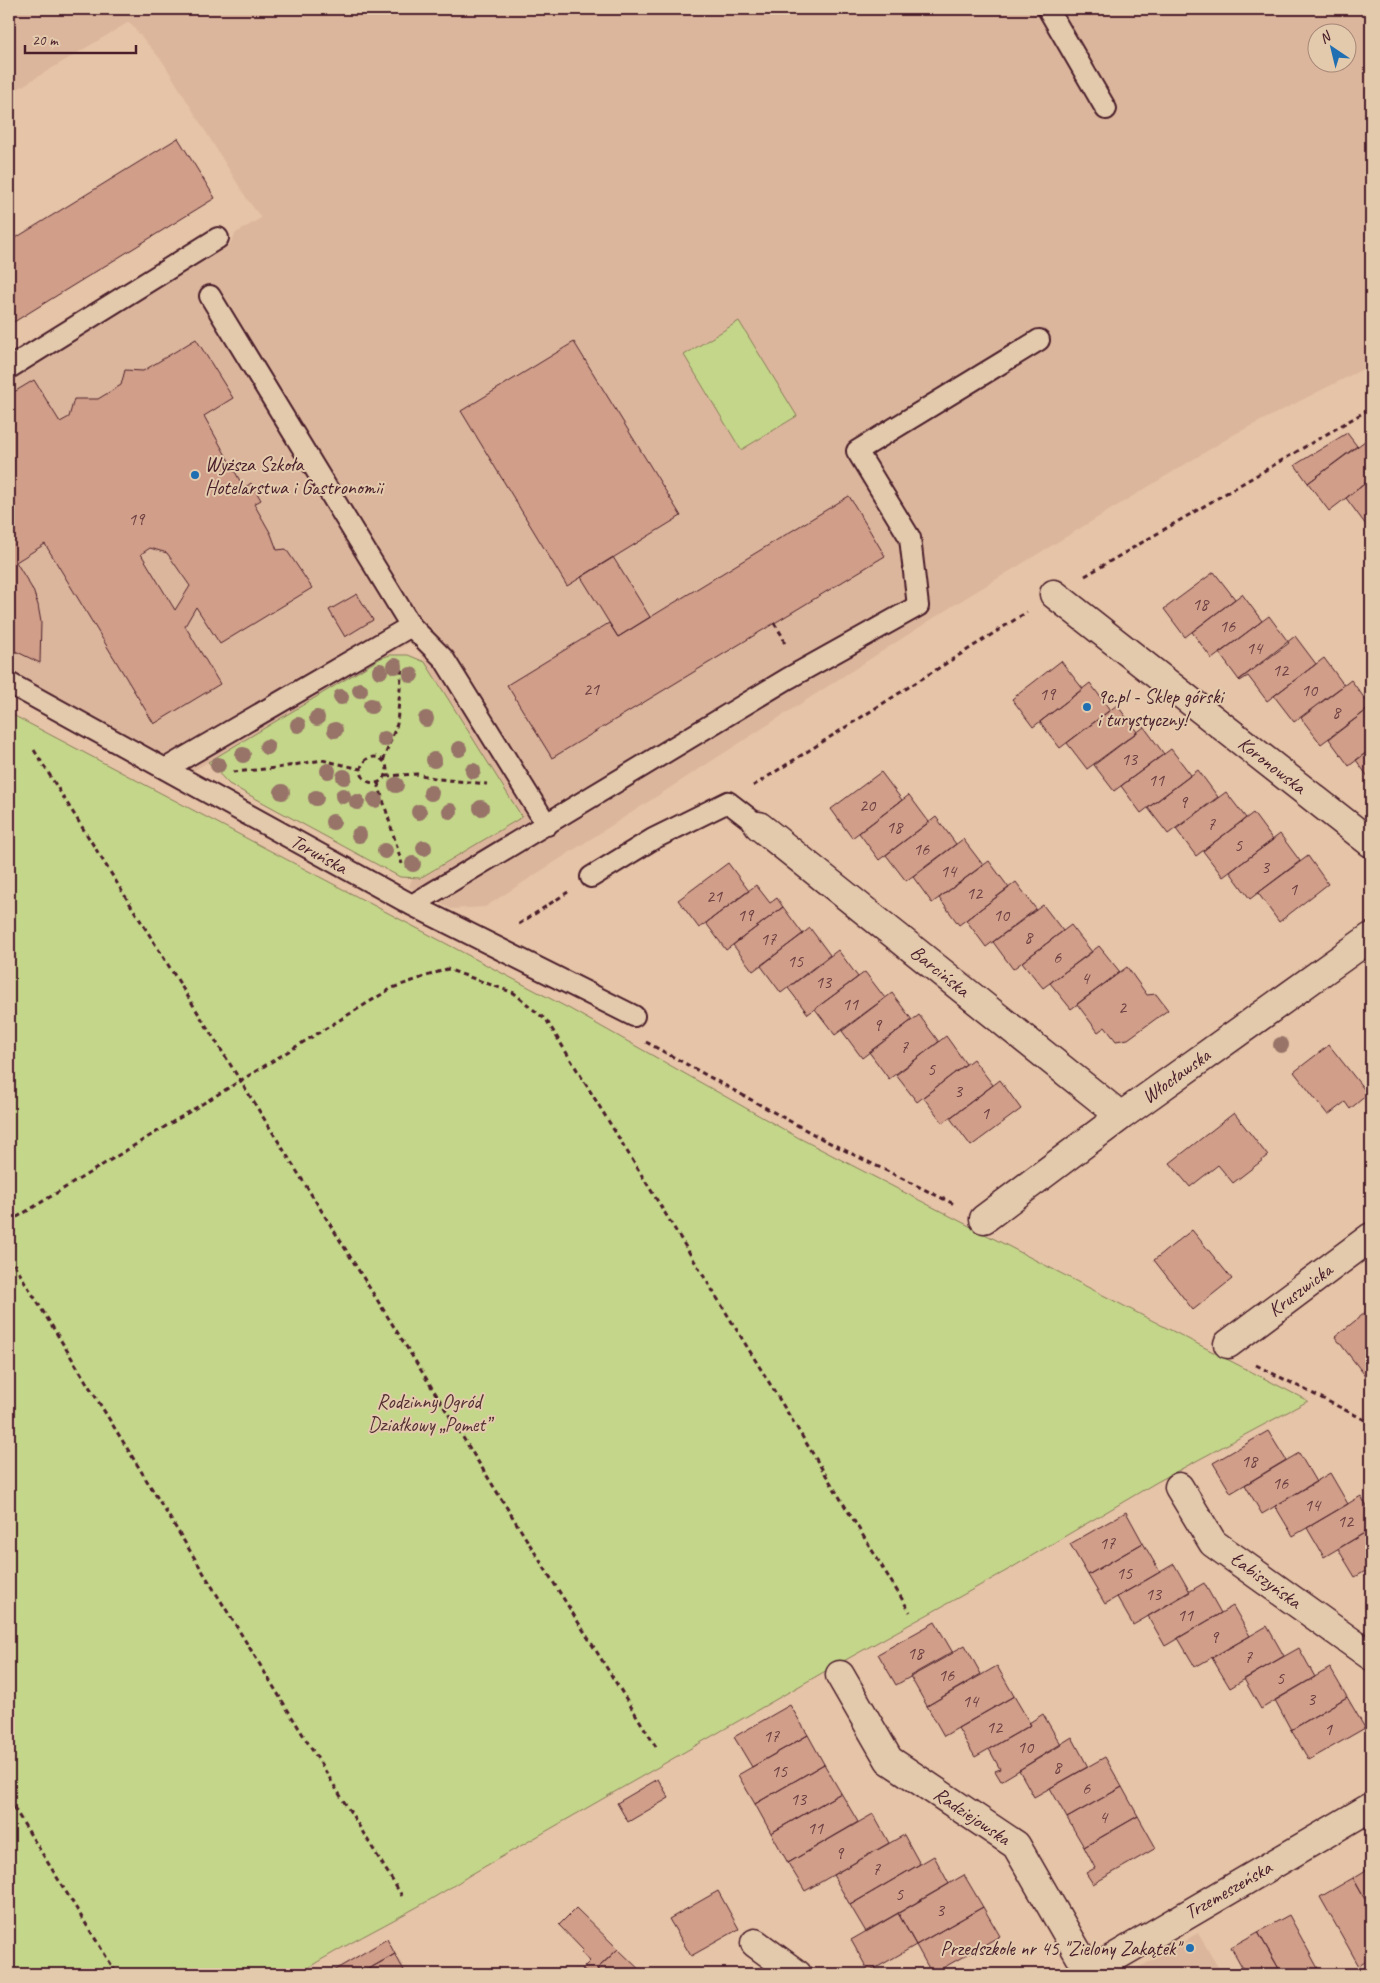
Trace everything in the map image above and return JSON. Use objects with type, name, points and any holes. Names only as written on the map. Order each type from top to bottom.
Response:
[{"type":"street","name":"Koronowska","points":[[1054,594],[1371,843]]},
{"type":"street","name":"Barcińska","points":[[759,826],[1121,1116]]},
{"type":"street","name":"Włocławska","points":[[984,1219],[1121,1116],[1371,937]]},
{"type":"street","name":"Kruszwicka","points":[[1228,1344],[1371,1236]]},
{"type":"street","name":"Łabiszyńska","points":[[1179,1487],[1213,1543],[1371,1656]]},
{"type":"street","name":"Radziejowska","points":[[840,1674],[889,1760],[1016,1845],[1087,1973]]},
{"type":"street","name":"Trzemeszeńska","points":[[1087,1973],[1371,1807]]},
{"type":"street","points":[[755,1943],[797,1974]]},
{"type":"lane","points":[[1048,9],[1106,109]]},
{"type":"lane","points":[[9,368],[218,238]]},
{"type":"lane","points":[[210,296],[411,626],[444,659],[547,825]]},
{"type":"lane","points":[[412,905],[787,679],[918,606],[910,538],[857,451],[1039,340]]},
{"type":"lane","points":[[165,769],[411,626]]},
{"type":"lane","name":"Toruńska","points":[[9,683],[412,905],[634,1016]]},
{"type":"lane","points":[[590,877],[654,839],[728,802],[759,826]]},
{"type":"path","points":[[383,761],[397,724],[404,655],[411,626]]},
{"type":"path","points":[[34,750],[658,1750]]},
{"type":"path","points":[[372,757],[383,761],[388,769],[386,776],[378,783],[368,782],[364,779],[361,769],[366,760],[372,757]]},
{"type":"path","points":[[225,774],[322,760],[361,769]]},
{"type":"path","points":[[386,776],[417,774],[465,782],[522,786]]},
{"type":"path","points":[[378,783],[402,866]]},
{"type":"path","points":[[489,944],[590,877]]},
{"type":"path","points":[[9,1222],[392,988],[447,969],[514,993],[548,1022],[910,1612]]},
{"type":"path","points":[[638,1038],[826,1141],[984,1219]]},
{"type":"path","points":[[9,1256],[402,1896]]},
{"type":"path","points":[[1228,1344],[1248,1361],[1371,1423]]},
{"type":"path","points":[[9,1800],[117,1974]]},
{"type":"shaded area","points":[[9,9],[1371,9],[1371,365],[1235,434],[954,605],[485,907],[451,909],[409,887],[412,879],[420,878],[522,817],[412,641],[188,774],[9,681],[9,380],[230,244],[236,233],[261,218],[247,199],[163,62],[129,22],[9,94]]},
{"type":"shaded area","name":"Przedszkole nr 45 \"Zielony Zakątek\"","points":[[1198,1933],[1222,1974],[1128,1974],[1147,1963]]},
{"type":"green space","points":[[739,321],[797,416],[741,450],[684,355]]},
{"type":"green space","points":[[390,655],[408,655],[425,662],[522,817],[420,878],[400,877],[229,784],[208,762],[381,658]]},
{"type":"green space","name":"Rodzinny Ogród Działkowy „Pomet”","points":[[9,713],[570,1009],[799,1138],[1308,1401],[1157,1482],[1006,1571],[822,1673],[298,1974],[9,1974]]},
{"type":"building","points":[[178,138],[215,198],[9,325],[9,242]]},
{"type":"building","points":[[196,339],[233,398],[204,416],[244,488],[251,483],[261,500],[254,504],[271,534],[277,550],[286,549],[312,588],[220,644],[196,607],[185,626],[220,684],[154,724],[45,544],[16,562],[33,590],[38,605],[41,622],[40,663],[9,648],[9,395],[34,380],[60,422],[69,417],[74,399],[98,399],[121,385],[125,370],[143,371]],"holes":[[[150,548],[167,553],[190,586],[175,610],[141,554]]]},
{"type":"building","points":[[574,342],[681,516],[567,586],[461,411]]},
{"type":"building","points":[[1347,433],[1357,446],[1308,483],[1295,465]]},
{"type":"building","points":[[1369,438],[1371,441],[1371,479],[1329,511],[1308,483]]},
{"type":"building","points":[[1371,479],[1371,521],[1366,525],[1346,498]]},
{"type":"building","points":[[849,496],[885,556],[552,758],[507,685],[609,623],[618,637]]},
{"type":"building","points":[[613,557],[650,617],[618,637],[581,577]]},
{"type":"building","points":[[1214,572],[1235,599],[1185,637],[1164,609]]},
{"type":"building","points":[[357,594],[373,620],[345,637],[329,610]]},
{"type":"building","points":[[1242,594],[1262,621],[1212,659],[1192,632]]},
{"type":"building","points":[[1269,616],[1289,643],[1239,680],[1219,653]]},
{"type":"building","points":[[1295,636],[1316,664],[1267,701],[1248,676],[1239,680]]},
{"type":"building","points":[[1324,658],[1344,685],[1294,722],[1274,696]]},
{"type":"building","points":[[1061,661],[1083,689],[1033,727],[1012,699]]},
{"type":"building","points":[[1351,680],[1371,707],[1321,744],[1301,718]]},
{"type":"building","points":[[1090,683],[1110,710],[1060,748],[1040,722]]},
{"type":"building","points":[[1117,705],[1137,732],[1087,769],[1067,743]]},
{"type":"building","points":[[1371,707],[1371,749],[1349,766],[1329,739]]},
{"type":"building","points":[[1144,727],[1164,754],[1114,791],[1094,765]]},
{"type":"building","points":[[1171,749],[1191,775],[1141,813],[1121,786]]},
{"type":"building","points":[[1371,749],[1371,781],[1356,760]]},
{"type":"building","points":[[1198,770],[1218,797],[1168,834],[1148,808]]},
{"type":"building","points":[[881,772],[902,800],[852,838],[831,809]]},
{"type":"building","points":[[1226,792],[1246,818],[1196,856],[1176,829]]},
{"type":"building","points":[[909,795],[929,822],[879,860],[859,833]]},
{"type":"building","points":[[1253,813],[1273,840],[1223,877],[1203,851]]},
{"type":"building","points":[[936,817],[956,844],[906,881],[886,855]]},
{"type":"building","points":[[1280,834],[1300,861],[1250,899],[1230,872]]},
{"type":"building","points":[[963,839],[983,865],[932,903],[913,877]]},
{"type":"building","points":[[1308,856],[1328,884],[1279,922],[1258,893]]},
{"type":"building","points":[[989,861],[1009,888],[959,925],[939,898]]},
{"type":"building","points":[[728,863],[749,891],[699,928],[678,900]]},
{"type":"building","points":[[1016,882],[1036,909],[986,947],[966,920]]},
{"type":"building","points":[[756,885],[770,903],[777,898],[783,907],[726,950],[706,923]]},
{"type":"building","points":[[1043,905],[1063,931],[1013,969],[993,942]]},
{"type":"building","points":[[783,907],[803,934],[753,971],[733,945]]},
{"type":"building","points":[[1071,925],[1092,952],[1043,988],[1022,962]]},
{"type":"building","points":[[810,928],[830,955],[781,993],[761,966]]},
{"type":"building","points":[[1099,946],[1120,972],[1071,1009],[1050,983]]},
{"type":"building","points":[[838,950],[858,977],[808,1014],[788,988]]},
{"type":"building","points":[[1127,967],[1147,995],[1156,994],[1168,1010],[1128,1039],[1116,1041],[1105,1027],[1098,1032],[1077,1004]]},
{"type":"building","points":[[865,972],[885,998],[835,1035],[815,1009]]},
{"type":"building","points":[[892,993],[912,1020],[862,1058],[842,1031]]},
{"type":"building","points":[[919,1015],[939,1042],[889,1079],[869,1052]]},
{"type":"building","points":[[946,1036],[966,1064],[917,1102],[896,1075]]},
{"type":"building","points":[[1329,1045],[1368,1094],[1350,1109],[1345,1102],[1328,1115],[1294,1072]]},
{"type":"building","points":[[973,1059],[993,1085],[943,1123],[923,1097]]},
{"type":"building","points":[[1000,1080],[1021,1109],[971,1146],[950,1118]]},
{"type":"building","points":[[1234,1113],[1268,1156],[1233,1183],[1218,1165],[1190,1187],[1170,1163]]},
{"type":"building","points":[[1192,1230],[1232,1279],[1193,1310],[1154,1260]]},
{"type":"building","points":[[1371,1308],[1371,1383],[1335,1337]]},
{"type":"building","points":[[1268,1431],[1286,1460],[1231,1493],[1213,1463]]},
{"type":"building","points":[[1299,1453],[1316,1482],[1262,1514],[1245,1485]]},
{"type":"building","points":[[1330,1473],[1348,1504],[1293,1536],[1275,1506]]},
{"type":"building","points":[[1361,1496],[1371,1514],[1371,1529],[1324,1557],[1307,1528]]},
{"type":"building","points":[[1126,1512],[1143,1543],[1088,1575],[1070,1544]]},
{"type":"building","points":[[1371,1529],[1371,1568],[1355,1577],[1338,1549]]},
{"type":"building","points":[[1143,1543],[1160,1572],[1105,1604],[1088,1575]]},
{"type":"building","points":[[1174,1564],[1190,1592],[1133,1625],[1117,1597]]},
{"type":"building","points":[[1204,1583],[1221,1613],[1165,1646],[1148,1616]]},
{"type":"building","points":[[1233,1606],[1250,1636],[1195,1667],[1178,1638]]},
{"type":"building","points":[[935,1622],[953,1653],[896,1685],[878,1654]]},
{"type":"building","points":[[1267,1626],[1284,1656],[1230,1688],[1212,1658]]},
{"type":"building","points":[[965,1645],[981,1674],[927,1706],[910,1676]]},
{"type":"building","points":[[1299,1648],[1315,1677],[1261,1709],[1244,1679]]},
{"type":"building","points":[[997,1666],[1014,1696],[944,1736],[927,1706]]},
{"type":"building","points":[[1330,1668],[1347,1697],[1291,1730],[1275,1700]]},
{"type":"building","points":[[1014,1696],[1031,1725],[975,1757],[958,1728]]},
{"type":"building","points":[[1347,1697],[1365,1728],[1309,1760],[1291,1730]]},
{"type":"building","points":[[790,1705],[808,1735],[752,1767],[734,1737]]},
{"type":"building","points":[[1043,1714],[1061,1745],[1001,1781],[995,1771],[1000,1769],[989,1749],[1031,1725],[1029,1723]]},
{"type":"building","points":[[808,1735],[824,1764],[755,1804],[738,1775]]},
{"type":"building","points":[[1072,1737],[1088,1767],[1034,1797],[1019,1770]]},
{"type":"building","points":[[1105,1757],[1122,1787],[1067,1818],[1050,1788]]},
{"type":"building","points":[[824,1764],[841,1793],[771,1833],[755,1804]]},
{"type":"building","points":[[658,1779],[669,1798],[628,1822],[617,1803]]},
{"type":"building","points":[[1122,1787],[1138,1816],[1084,1847],[1067,1818]]},
{"type":"building","points":[[841,1793],[858,1822],[788,1863],[771,1833]]},
{"type":"building","points":[[873,1814],[889,1843],[805,1891],[788,1863]]},
{"type":"building","points":[[1138,1816],[1156,1848],[1093,1884],[1086,1873],[1095,1868],[1084,1847]]},
{"type":"building","points":[[904,1835],[920,1864],[850,1905],[833,1875]]},
{"type":"building","points":[[934,1856],[949,1884],[866,1932],[850,1905]]},
{"type":"building","points":[[1371,1867],[1371,1910],[1353,1878]]},
{"type":"building","points":[[964,1875],[983,1907],[916,1945],[898,1913]]},
{"type":"building","points":[[1353,1878],[1371,1910],[1371,1958],[1359,1966],[1320,1897]]},
{"type":"building","points":[[718,1891],[739,1929],[691,1956],[669,1919]]},
{"type":"building","points":[[983,1907],[1000,1936],[932,1974],[916,1945]]},
{"type":"building","points":[[576,1908],[618,1949],[597,1969],[600,1971],[596,1974],[588,1974],[582,1969],[590,1961],[581,1953],[583,1950],[559,1925]]},
{"type":"building","points":[[898,1913],[916,1945],[869,1972],[851,1940]]},
{"type":"building","points":[[1289,1915],[1321,1974],[1282,1974],[1258,1932]]},
{"type":"building","points":[[1258,1932],[1282,1974],[1246,1974],[1231,1947]]},
{"type":"building","points":[[387,1939],[395,1954],[360,1974],[328,1974]]},
{"type":"building","points":[[618,1949],[644,1974],[603,1974],[597,1969]]},
{"type":"building","points":[[395,1954],[406,1974],[360,1974]]},
{"type":"place","name":"Wyższa Szkoła Hotelarstwa i Gastronomii","points":[[195,475]]},
{"type":"place","name":"9c.pl - Sklep górski i turystyczny!","points":[[1087,707]]},
{"type":"place","name":"Przedszkole nr 45 \"Zielony Zakątek\"","points":[[1190,1948]]}]
